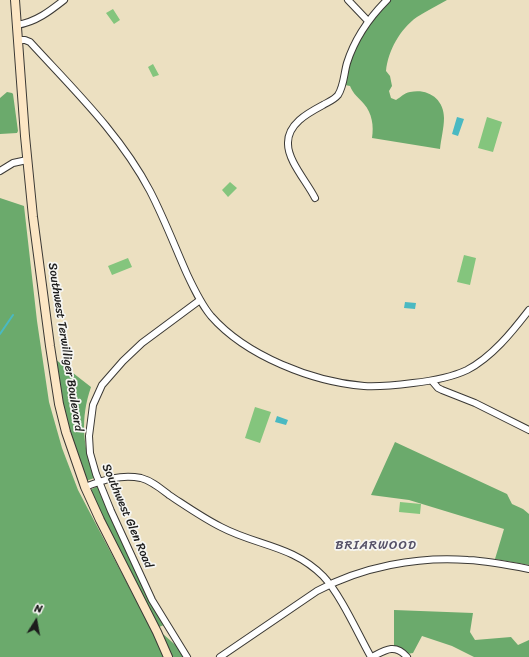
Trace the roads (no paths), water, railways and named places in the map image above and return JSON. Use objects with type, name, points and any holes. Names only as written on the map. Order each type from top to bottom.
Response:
[{"type":"main road","name":"Southwest Terwilliger Boulevard","points":[[15,0],[32,210],[59,404],[67,438],[85,487],[168,657]]},
{"type":"street","points":[[17,25],[25,24],[43,16],[64,0]]},
{"type":"street","points":[[348,0],[368,21]]},
{"type":"street","points":[[315,198],[294,162],[288,144],[289,137],[294,126],[302,118],[308,113],[334,99],[338,94],[342,87],[347,64],[354,45],[373,13],[387,0]]},
{"type":"street","points":[[18,40],[30,42],[105,124],[146,185],[200,300],[211,316],[231,334],[262,356],[289,367],[336,382],[364,386],[432,381],[461,372],[478,363],[510,334],[528,310]]},
{"type":"street","points":[[0,171],[13,164],[28,160]]},
{"type":"street","name":"Southwest Glen Road","points":[[187,657],[152,600],[111,511],[99,482],[90,454],[89,436],[93,405],[102,385],[123,361],[142,343],[200,300]]},
{"type":"street","points":[[432,381],[440,389],[529,430]]},
{"type":"street","points":[[85,487],[111,478],[126,477],[148,481],[221,527],[297,556],[313,568],[330,584],[371,657],[390,649],[401,651],[407,657]]},
{"type":"street","points":[[220,657],[306,598],[330,584],[358,574],[386,567],[432,560],[478,560],[529,569]]},
{"type":"water","points":[[457,117],[464,119],[458,136],[452,134]]},
{"type":"water","points":[[405,302],[416,303],[415,309],[404,308]]},
{"type":"water","points":[[277,416],[288,420],[286,425],[275,422]]},
{"type":"waterway","points":[[0,334],[13,315]]},
{"type":"district","name":"BRIARWOOD","points":[[376,546]]}]
